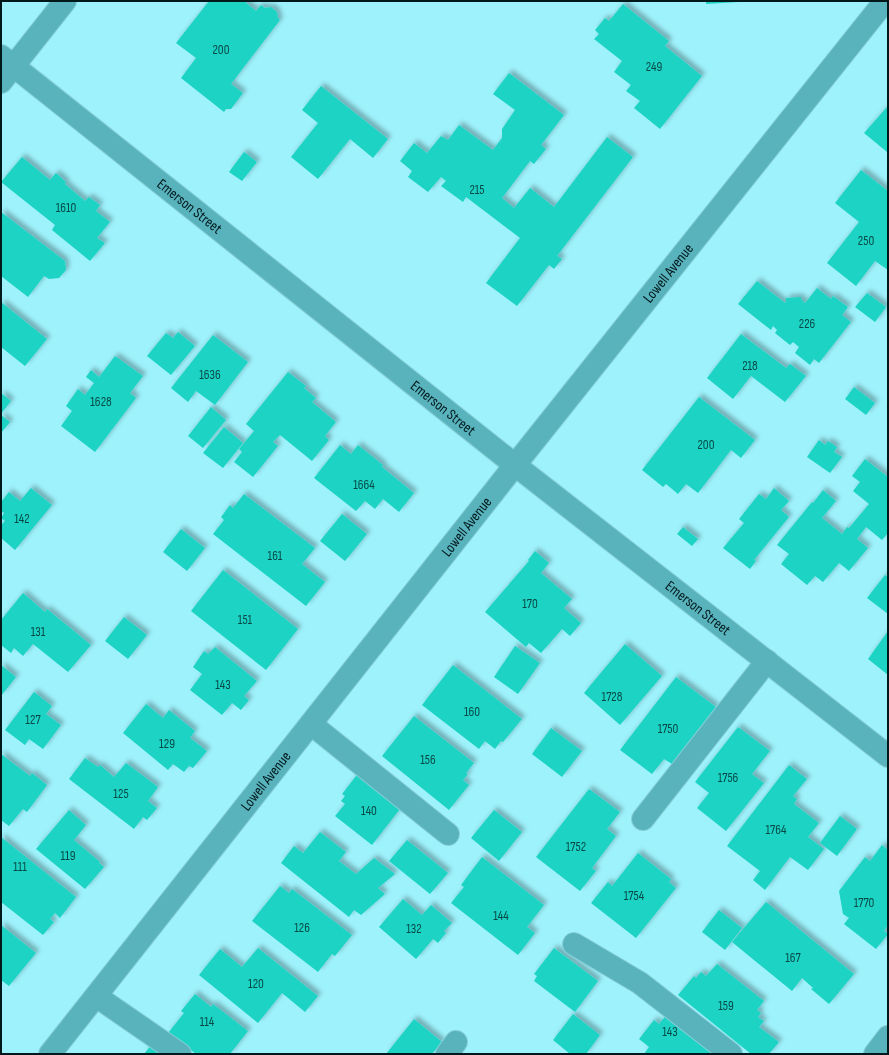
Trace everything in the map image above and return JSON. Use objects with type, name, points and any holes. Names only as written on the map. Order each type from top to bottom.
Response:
[{"type":"street","points":[[5,68],[65,1]]},
{"type":"street","name":"Lowell Avenue","points":[[50,1054],[515,465],[885,1]]},
{"type":"street","name":"Emerson Street","points":[[5,68],[888,756]]},
{"type":"street","points":[[643,819],[767,661]]},
{"type":"street","points":[[312,724],[448,834]]},
{"type":"street","points":[[574,944],[640,983],[731,1054]]},
{"type":"street","points":[[96,996],[180,1054]]},
{"type":"street","points":[[875,1054],[888,1037]]},
{"type":"building","points":[[209,1],[244,1],[256,11],[261,5],[265,8],[271,7],[277,12],[280,20],[231,84],[243,93],[231,109],[226,109],[224,112],[181,78],[196,58],[176,43]]},
{"type":"building","points":[[706,1],[738,1],[738,2],[706,4]]},
{"type":"building","points":[[623,4],[669,41],[665,46],[702,76],[660,129],[634,108],[640,101],[626,91],[631,85],[614,72],[622,61],[594,39],[599,34],[595,30],[605,18],[609,21]]},
{"type":"building","points":[[509,73],[564,115],[541,145],[546,149],[534,164],[530,161],[502,198],[514,208],[530,188],[554,207],[607,137],[633,157],[557,256],[562,259],[554,269],[549,265],[517,306],[486,283],[520,238],[466,197],[463,202],[441,186],[446,181],[441,177],[428,192],[408,177],[412,171],[400,161],[414,143],[427,153],[441,136],[448,140],[459,125],[493,150],[502,138],[502,129],[515,110],[493,94]]},
{"type":"building","points":[[321,86],[388,139],[373,158],[350,139],[318,179],[291,157],[318,123],[302,110]]},
{"type":"building","points":[[888,106],[888,151],[887,152],[864,133]]},
{"type":"building","points":[[244,152],[257,162],[242,181],[229,172]]},
{"type":"building","points":[[22,157],[50,180],[56,173],[66,182],[65,184],[85,201],[89,197],[100,205],[96,211],[110,222],[97,238],[105,243],[90,261],[52,230],[55,225],[1,182]]},
{"type":"building","points":[[861,170],[888,191],[888,270],[875,261],[856,286],[827,263],[859,222],[835,203]]},
{"type":"building","points":[[1,212],[65,261],[66,270],[59,278],[49,279],[44,276],[28,297],[1,276]]},
{"type":"building","points":[[757,281],[785,303],[786,298],[801,297],[805,303],[817,288],[831,299],[833,296],[848,307],[842,315],[851,322],[819,363],[814,359],[810,365],[795,353],[799,347],[793,342],[790,345],[775,333],[777,330],[773,326],[771,330],[738,304]]},
{"type":"building","points":[[867,293],[886,307],[875,322],[855,307]]},
{"type":"building","points":[[1,302],[47,339],[25,366],[1,347]]},
{"type":"building","points":[[178,332],[195,346],[171,375],[147,356],[166,333],[173,338]]},
{"type":"building","points":[[741,334],[786,368],[790,364],[806,376],[785,402],[751,376],[733,399],[707,378]]},
{"type":"building","points":[[213,335],[248,362],[215,405],[196,391],[188,402],[171,388]]},
{"type":"building","points":[[115,356],[143,376],[130,393],[136,398],[95,452],[61,426],[72,411],[66,406],[78,389],[85,395],[94,383],[86,377],[91,370],[99,377]]},
{"type":"building","points":[[288,372],[306,386],[304,388],[316,398],[312,402],[336,422],[325,436],[329,440],[312,461],[280,435],[273,442],[278,446],[253,477],[234,462],[242,452],[239,449],[254,431],[246,424]]},
{"type":"building","points":[[854,387],[875,403],[866,415],[845,399]]},
{"type":"building","points":[[1,393],[11,401],[1,414]]},
{"type":"building","points":[[699,397],[755,440],[741,458],[731,450],[698,493],[686,484],[678,494],[666,484],[663,487],[642,470]]},
{"type":"building","points":[[211,407],[226,420],[203,448],[188,436]]},
{"type":"building","points":[[1,415],[10,422],[1,433]]},
{"type":"building","points":[[224,427],[243,443],[223,468],[203,453]]},
{"type":"building","points":[[819,440],[825,445],[828,441],[837,447],[834,452],[842,457],[830,473],[807,457]]},
{"type":"building","points":[[340,445],[351,454],[358,445],[414,493],[399,512],[383,499],[375,509],[365,501],[356,511],[314,478]]},
{"type":"building","points":[[865,459],[888,477],[888,533],[882,540],[866,527],[857,539],[868,548],[849,571],[839,563],[823,582],[815,576],[807,585],[781,564],[789,554],[777,545],[823,490],[836,501],[822,518],[842,534],[847,527],[849,528],[869,504],[853,491],[860,482],[852,476]]},
{"type":"building","points":[[31,488],[52,505],[15,550],[1,538],[1,525],[5,521],[1,518],[4,513],[1,511],[1,502],[9,492],[20,501]]},
{"type":"building","points":[[774,488],[789,501],[781,510],[789,517],[754,560],[756,561],[750,569],[723,548],[744,523],[739,519],[759,494],[766,499]]},
{"type":"building","points":[[244,494],[315,548],[302,564],[325,582],[306,606],[213,534],[224,520],[221,517],[230,505],[233,508]]},
{"type":"building","points":[[342,514],[367,534],[345,561],[320,541]]},
{"type":"building","points":[[683,527],[698,539],[692,546],[677,534]]},
{"type":"building","points":[[181,529],[205,548],[187,571],[163,552]]},
{"type":"building","points":[[535,551],[549,563],[541,573],[572,599],[564,608],[581,623],[570,636],[562,629],[541,653],[529,643],[526,647],[485,612],[529,561],[528,560]]},
{"type":"building","points":[[223,570],[298,629],[266,670],[191,611]]},
{"type":"building","points":[[885,575],[888,577],[888,614],[867,598]]},
{"type":"building","points":[[23,593],[45,612],[47,609],[91,645],[68,672],[33,644],[23,656],[14,648],[11,653],[1,645],[1,620]]},
{"type":"building","points":[[124,617],[147,635],[128,659],[105,641]]},
{"type":"building","points":[[888,631],[888,675],[868,659]]},
{"type":"building","points":[[625,644],[662,676],[620,725],[584,693]]},
{"type":"building","points":[[515,646],[540,663],[518,694],[494,677]]},
{"type":"building","points":[[215,647],[257,681],[244,696],[249,700],[241,710],[232,703],[222,715],[190,690],[202,674],[193,667],[204,651],[208,654]]},
{"type":"building","points":[[1,665],[16,677],[1,696]]},
{"type":"building","points":[[453,665],[522,719],[503,742],[501,741],[495,749],[485,741],[479,749],[422,705]]},
{"type":"building","points":[[676,677],[716,707],[672,764],[664,759],[652,774],[620,750]]},
{"type":"building","points":[[34,692],[52,706],[46,714],[61,725],[43,749],[29,739],[25,745],[5,730]]},
{"type":"building","points":[[146,704],[163,718],[169,710],[195,731],[190,738],[207,751],[193,768],[189,766],[184,772],[173,764],[168,770],[123,733]]},
{"type":"building","points":[[414,716],[474,763],[466,773],[468,774],[463,780],[469,785],[449,810],[382,756]]},
{"type":"building","points":[[738,727],[770,751],[752,774],[764,783],[726,831],[697,808],[709,793],[695,782]]},
{"type":"building","points":[[551,728],[582,751],[562,777],[532,754]]},
{"type":"building","points":[[1,754],[30,776],[32,773],[47,785],[27,812],[23,809],[9,826],[1,820]]},
{"type":"building","points":[[85,758],[98,767],[100,765],[114,777],[126,763],[158,787],[148,801],[157,808],[147,820],[143,817],[134,829],[69,779]]},
{"type":"building","points":[[789,765],[807,779],[793,796],[797,799],[794,804],[819,823],[808,837],[824,849],[808,870],[790,857],[765,890],[753,880],[760,871],[727,846]]},
{"type":"building","points":[[360,771],[403,805],[372,845],[335,816],[345,804],[341,801],[345,796],[342,794]]},
{"type":"building","points":[[589,789],[620,812],[607,829],[616,836],[592,868],[596,871],[580,891],[536,857]]},
{"type":"building","points":[[69,810],[86,825],[74,840],[104,867],[85,889],[36,849]]},
{"type":"building","points":[[494,810],[522,832],[499,861],[471,838]]},
{"type":"building","points":[[840,816],[857,829],[837,856],[820,843]]},
{"type":"building","points":[[320,832],[346,852],[339,861],[356,874],[374,858],[395,874],[378,888],[385,894],[361,915],[354,910],[349,917],[281,863],[294,846],[303,853]]},
{"type":"building","points":[[1,837],[76,897],[60,918],[55,913],[50,919],[54,922],[43,935],[1,902]]},
{"type":"building","points":[[407,840],[448,873],[430,894],[389,861]]},
{"type":"building","points":[[882,845],[888,850],[888,925],[884,931],[888,934],[876,949],[844,924],[849,918],[843,914],[839,891],[865,857],[870,861]]},
{"type":"building","points":[[638,853],[671,879],[669,882],[676,888],[636,938],[591,903],[608,882],[612,886]]},
{"type":"building","points":[[482,857],[544,905],[527,927],[535,933],[518,955],[451,903],[464,887],[461,885]]},
{"type":"building","points":[[280,886],[289,893],[292,889],[352,935],[335,956],[332,954],[318,972],[252,921]]},
{"type":"building","points":[[403,899],[422,915],[431,905],[452,923],[444,931],[446,933],[438,943],[433,939],[416,959],[379,927]]},
{"type":"building","points":[[766,902],[854,974],[829,1004],[811,989],[813,988],[802,978],[792,991],[732,942]]},
{"type":"building","points":[[719,910],[742,928],[725,950],[702,932]]},
{"type":"building","points":[[1,925],[36,953],[9,986],[1,980]]},
{"type":"building","points":[[258,948],[318,996],[305,1012],[282,993],[258,1023],[199,975],[220,949],[242,967]]},
{"type":"building","points":[[554,948],[598,981],[575,1012],[534,981],[537,976],[534,974]]},
{"type":"building","points":[[717,964],[764,1001],[757,1010],[761,1013],[758,1017],[764,1021],[759,1027],[779,1042],[769,1054],[751,1054],[678,995],[694,976],[696,978],[701,972],[706,976]]},
{"type":"building","points":[[195,994],[211,1007],[213,1004],[248,1031],[230,1054],[196,1054],[168,1033],[184,1013],[181,1011]]},
{"type":"building","points":[[669,1012],[723,1054],[644,1054],[649,1047],[639,1039],[654,1020],[659,1024]]},
{"type":"building","points":[[573,1014],[600,1035],[586,1054],[570,1054],[553,1040]]},
{"type":"building","points":[[414,1019],[442,1042],[432,1054],[386,1054]]},
{"type":"building","points":[[152,1044],[165,1054],[144,1054]]}]
